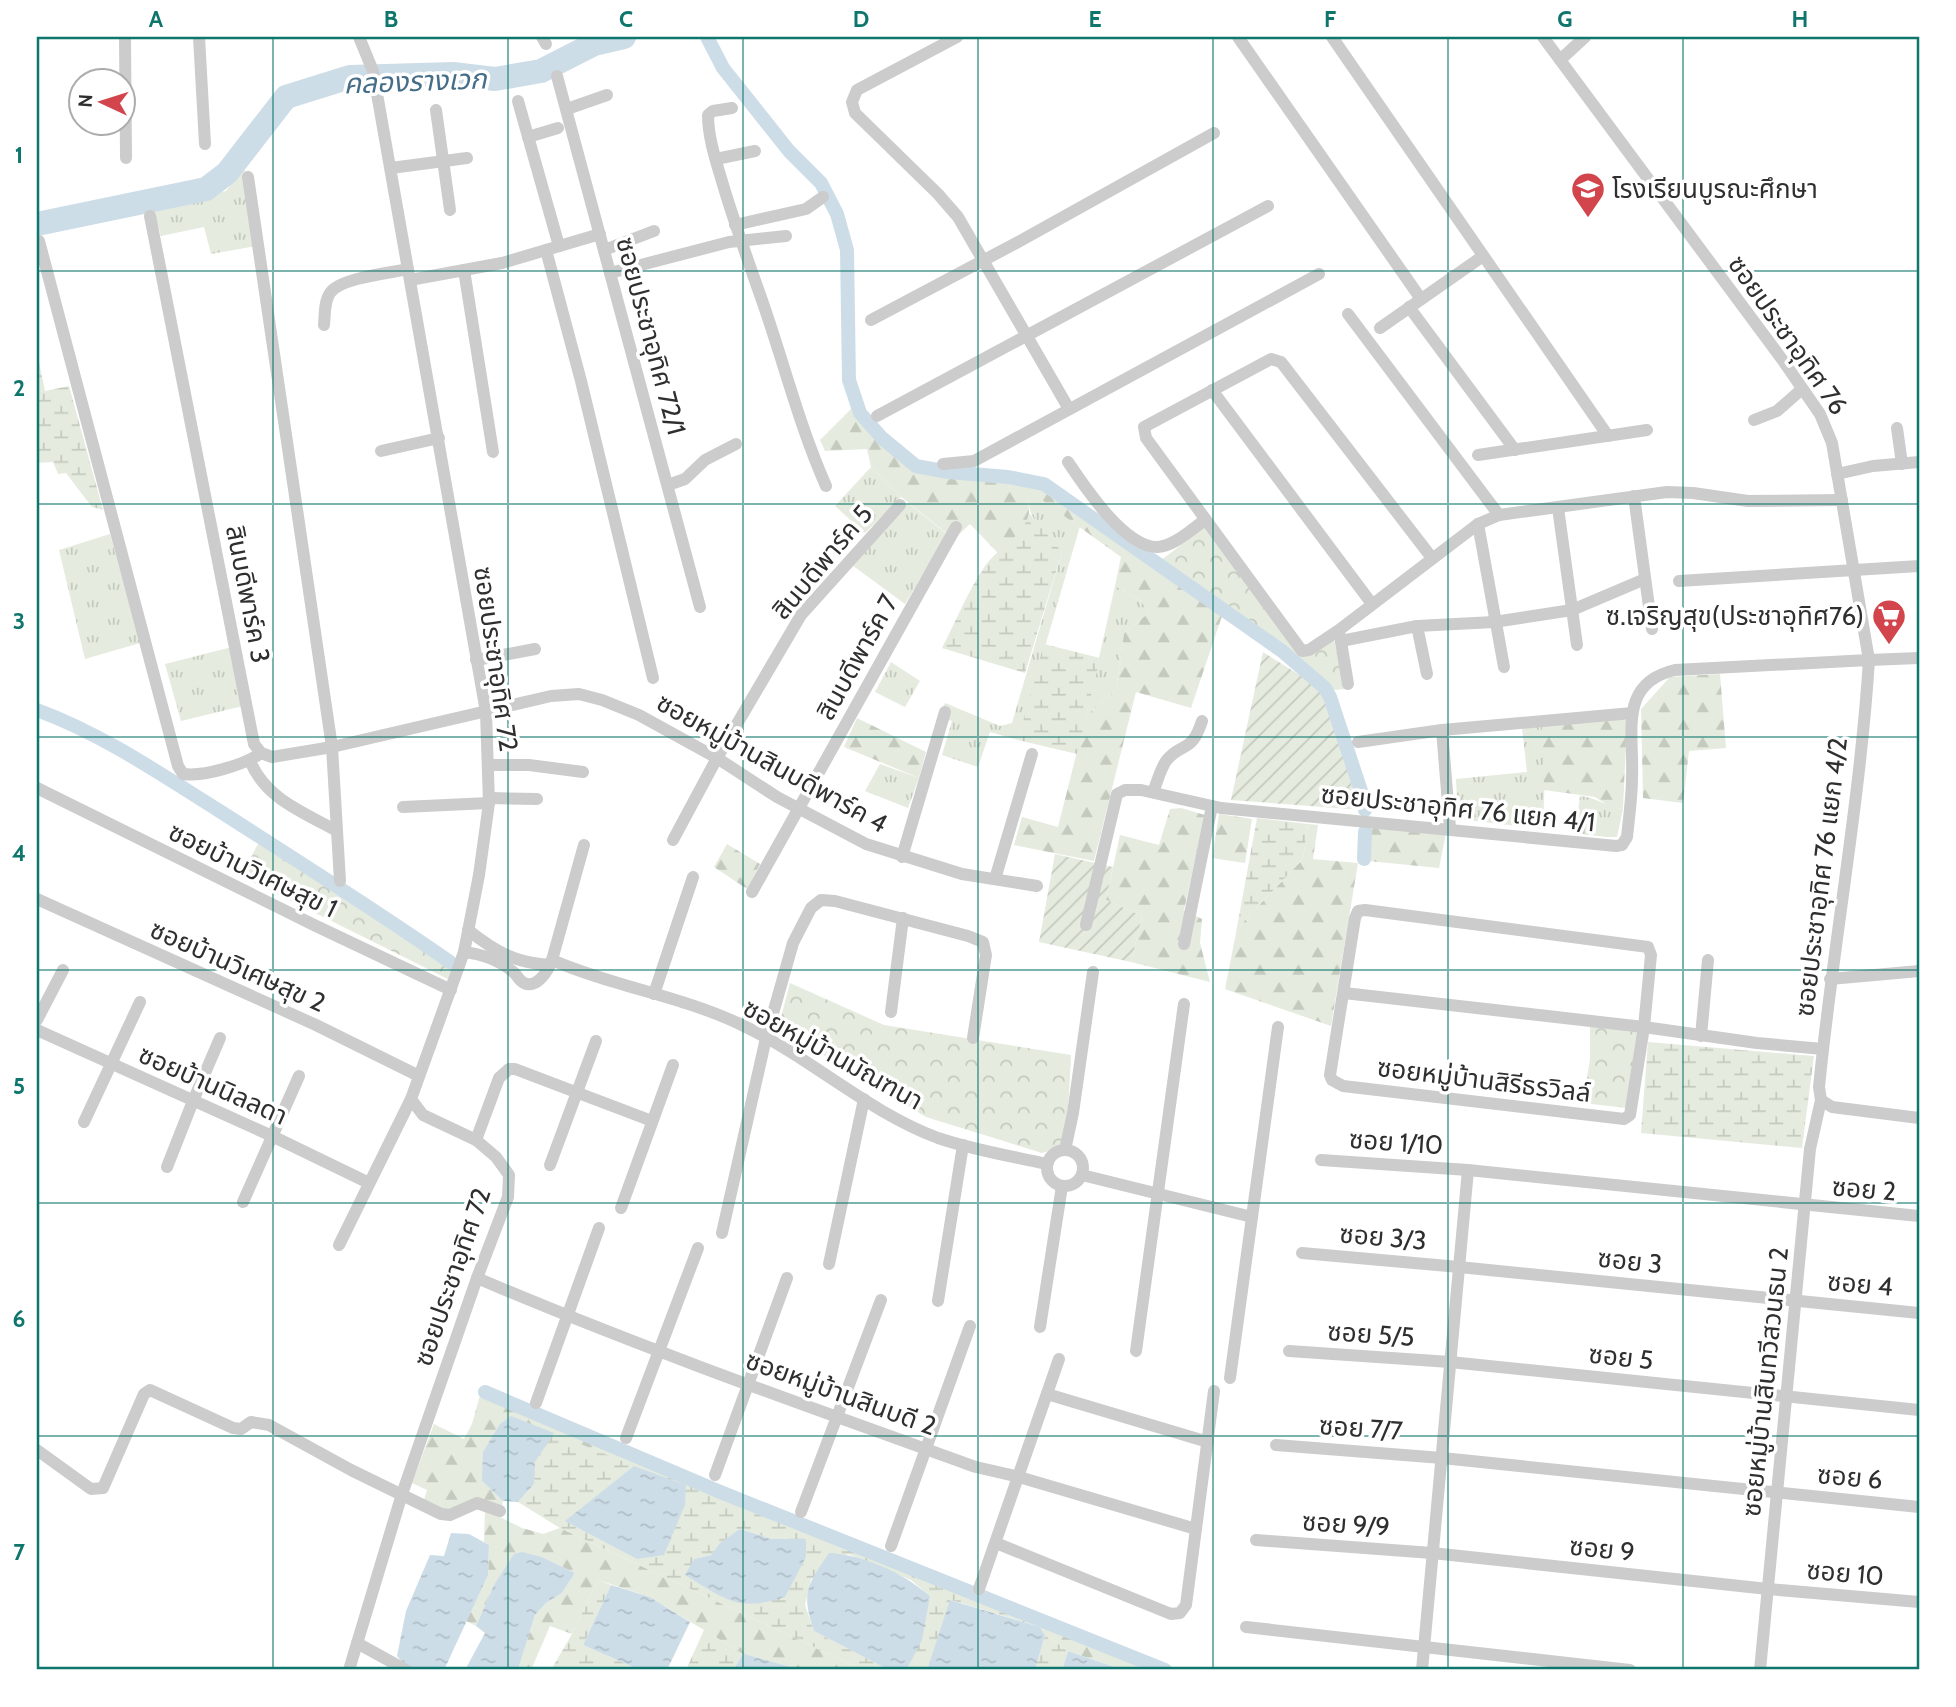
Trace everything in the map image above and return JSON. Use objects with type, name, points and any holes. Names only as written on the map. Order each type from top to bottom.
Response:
[{"type":"street","points":[[125,37],[126,158]]},
{"type":"street","points":[[199,37],[205,144]]},
{"type":"street","name":"ซอยประชาอุทิศ 72","points":[[349,1670],[401,1494],[508,1197],[509,1175],[496,1157],[476,1140],[423,1115],[411,1100],[464,952],[489,800],[486,712],[377,91],[373,71],[359,37]]},
{"type":"street","points":[[957,37],[858,90],[852,102],[855,113],[958,217],[1069,409]]},
{"type":"street","points":[[1238,37],[1421,299]]},
{"type":"street","points":[[1332,37],[1608,436]]},
{"type":"street","name":"ซอยประชาอุทิศ 76","points":[[1543,37],[1802,389],[1828,429],[1870,660]]},
{"type":"street","points":[[1560,60],[1585,37]]},
{"type":"street","name":"ซอยประชาอุทิศ 72/1","points":[[557,76],[701,607]]},
{"type":"street","points":[[567,110],[607,95]]},
{"type":"street","points":[[518,101],[581,381],[653,678]]},
{"type":"street","points":[[732,108],[713,111],[708,115],[716,159],[734,225],[810,449],[826,486]]},
{"type":"street","points":[[436,110],[450,210]]},
{"type":"street","points":[[528,137],[558,128]]},
{"type":"street","points":[[871,320],[1214,133]]},
{"type":"street","points":[[716,159],[755,151]]},
{"type":"street","points":[[391,168],[467,158]]},
{"type":"street","points":[[248,177],[332,747],[340,881]]},
{"type":"street","points":[[734,225],[806,209],[823,197]]},
{"type":"street","points":[[877,416],[1268,206]]},
{"type":"street","name":"สินบดีพาร์ค 3","points":[[150,216],[254,744],[261,753]]},
{"type":"street","points":[[604,250],[654,231]]},
{"type":"street","points":[[324,325],[330,293],[340,284],[502,263],[600,234]]},
{"type":"street","points":[[610,273],[740,241],[786,236]]},
{"type":"street","points":[[39,241],[178,766],[183,774],[194,776],[250,761],[261,753],[272,757],[332,747],[486,712]]},
{"type":"street","points":[[1380,328],[1483,256]]},
{"type":"street","points":[[464,270],[494,452]]},
{"type":"street","points":[[943,464],[974,461],[1320,274]]},
{"type":"street","points":[[1409,307],[1515,450]]},
{"type":"street","points":[[1348,314],[1499,515]]},
{"type":"street","points":[[1432,558],[1281,362],[1272,359],[1144,427],[1146,438],[1302,651],[1340,636],[1417,626],[1494,622],[1572,610],[1645,579]]},
{"type":"street","points":[[1754,420],[1777,411],[1802,389]]},
{"type":"street","points":[[1212,390],[1372,604]]},
{"type":"street","points":[[1896,428],[1902,464]]},
{"type":"street","points":[[1478,455],[1647,430]]},
{"type":"street","points":[[382,451],[439,438]]},
{"type":"street","points":[[668,485],[685,479],[705,460],[736,444]]},
{"type":"street","points":[[1068,462],[1108,517],[1148,546],[1169,544],[1205,520]]},
{"type":"street","points":[[1838,474],[1873,466],[1919,462]]},
{"type":"street","points":[[1340,636],[1372,604],[1432,558],[1478,524],[1499,515],[1680,492],[1756,502],[1842,500]]},
{"type":"street","points":[[1634,496],[1652,629]]},
{"type":"street","name":"สินบดีพาร์ค 5","points":[[673,840],[717,758],[801,615],[900,505]]},
{"type":"street","points":[[1558,508],[1577,645]]},
{"type":"street","points":[[1478,524],[1504,667]]},
{"type":"street","name":"สินบดีพาร์ค 7","points":[[752,892],[956,527]]},
{"type":"street","points":[[1679,580],[1919,566]]},
{"type":"street","points":[[1417,626],[1427,674]]},
{"type":"street","points":[[1340,636],[1348,684]]},
{"type":"street","points":[[476,660],[535,649]]},
{"type":"street","points":[[1870,660],[1919,657]]},
{"type":"street","name":"ซอยประชาอุทิศ 76 แยก 4/1","points":[[1086,925],[1117,794],[1125,790],[1153,792],[1212,806],[1450,828],[1609,847],[1622,845],[1626,837],[1632,779],[1632,713],[1635,699],[1652,678],[1675,670],[1870,660]]},
{"type":"street","name":"ซอยประชาอุทิศ 76 แยก 4/2","points":[[1821,1100],[1819,1087],[1830,979],[1860,757],[1870,660]]},
{"type":"street","name":"ซอยหมู่บ้านสินบดีพาร์ค 4","points":[[486,712],[551,696],[579,694],[602,700],[639,715],[717,758],[800,809],[866,844],[962,874],[1037,886]]},
{"type":"street","points":[[902,857],[945,712]]},
{"type":"street","points":[[1358,741],[1442,730],[1632,713]]},
{"type":"street","points":[[1153,792],[1166,762],[1197,738],[1202,721]]},
{"type":"street","points":[[1442,730],[1450,828]]},
{"type":"street","points":[[995,879],[1032,754]]},
{"type":"street","points":[[250,761],[257,778],[275,796],[337,831]]},
{"type":"street","points":[[488,765],[529,765],[583,772]]},
{"type":"street","name":"ซอยบ้านวิเศษสุข 1","points":[[37,788],[314,926],[451,990]]},
{"type":"street","points":[[403,807],[537,799]]},
{"type":"street","points":[[1184,944],[1212,806]]},
{"type":"street","points":[[464,952],[481,954],[491,959],[512,970],[520,981],[526,984],[538,981],[548,971],[584,845]]},
{"type":"street","points":[[654,994],[693,877]]},
{"type":"street","name":"ซอยบ้านวิเศษสุข 2","points":[[37,899],[316,1025],[419,1076]]},
{"type":"street","points":[[722,1233],[766,1038],[793,943],[811,908],[821,900],[903,918],[983,942],[986,955],[973,1038]]},
{"type":"street","name":"ซอยหมู่บ้านสิรีธรวิลล์","points":[[1365,910],[1645,945],[1651,955],[1632,1110],[1627,1118],[1343,1086],[1332,1080],[1330,1075],[1344,993],[1355,918],[1358,912],[1365,910]]},
{"type":"street","points":[[891,1012],[903,918]]},
{"type":"street","name":"ซอยหมู่บ้านมัณฑนา","points":[[468,930],[492,948],[513,959],[528,964],[551,962],[744,1026],[881,1110],[937,1138],[1047,1164]]},
{"type":"street","points":[[1701,1036],[1708,960]]},
{"type":"street","points":[[37,1020],[63,970]]},
{"type":"street","points":[[1830,979],[1919,971]]},
{"type":"street","points":[[1065,1150],[1073,1113],[1093,972]]},
{"type":"street","points":[[1344,993],[1823,1049]]},
{"type":"street","points":[[84,1122],[141,1002]]},
{"type":"street","points":[[1136,1351],[1184,1004]]},
{"type":"street","points":[[1230,1378],[1278,1027]]},
{"type":"street","name":"ซอยบ้านนิลลดา","points":[[37,1030],[369,1183]]},
{"type":"street","points":[[167,1167],[220,1038]]},
{"type":"street","points":[[550,1165],[596,1041]]},
{"type":"street","points":[[621,1208],[673,1065]]},
{"type":"street","points":[[476,1140],[499,1078],[509,1069],[652,1121]]},
{"type":"street","points":[[243,1202],[299,1076]]},
{"type":"street","points":[[829,1264],[864,1099]]},
{"type":"street","points":[[340,1245],[411,1100]]},
{"type":"street","points":[[1821,1100],[1832,1107],[1919,1118]]},
{"type":"street","name":"ซอยหมู่บ้านสินทวีสวนธน 2","points":[[1760,1670],[1810,1149],[1821,1100]]},
{"type":"street","points":[[938,1301],[964,1144]]},
{"type":"street","points":[[1071,1151],[1083,1163],[1082,1175],[1074,1184],[1062,1186],[1048,1176],[1047,1164],[1054,1154],[1071,1151]]},
{"type":"street","name":"ซอย 1/10","points":[[1321,1160],[1468,1170],[1806,1206]]},
{"type":"street","points":[[1422,1670],[1468,1170]]},
{"type":"street","points":[[1082,1175],[1252,1217]]},
{"type":"street","points":[[1040,1327],[1062,1186]]},
{"type":"street","name":"ซอย 2","points":[[1806,1206],[1919,1216]]},
{"type":"street","points":[[536,1403],[599,1228]]},
{"type":"street","points":[[626,1438],[698,1248]]},
{"type":"street","name":"ซอย 3/3","points":[[1302,1253],[1459,1267]]},
{"type":"street","name":"ซอย 3","points":[[1459,1267],[1796,1301]]},
{"type":"street","name":"ซอยหมู่บ้านสินบดี 2","points":[[477,1278],[659,1351],[976,1467],[1196,1529]]},
{"type":"street","points":[[715,1475],[787,1278]]},
{"type":"street","points":[[801,1512],[881,1300]]},
{"type":"street","name":"ซอย 4","points":[[1796,1301],[1919,1313]]},
{"type":"street","points":[[891,1546],[970,1326]]},
{"type":"street","name":"ซอย 5/5","points":[[1289,1351],[1450,1362]]},
{"type":"street","points":[[979,1589],[1059,1359]]},
{"type":"street","name":"ซอย 5","points":[[1450,1362],[1786,1397]]},
{"type":"street","points":[[37,1450],[91,1489],[103,1488],[144,1394],[150,1390],[233,1428],[241,1429],[251,1422],[270,1424],[351,1470],[440,1514],[450,1515],[477,1503],[500,1511]]},
{"type":"street","points":[[996,1543],[1171,1614],[1180,1613],[1185,1605],[1214,1391]]},
{"type":"street","points":[[1047,1394],[1208,1442]]},
{"type":"street","points":[[1786,1397],[1919,1410]]},
{"type":"street","name":"ซอย 7/7","points":[[1276,1445],[1443,1458],[1777,1493]]},
{"type":"street","name":"ซอย 6","points":[[1777,1493],[1919,1507]]},
{"type":"street","name":"ซอย 9/9","points":[[1256,1541],[1432,1553]]},
{"type":"street","name":"ซอย 9","points":[[1432,1553],[1768,1589]]},
{"type":"street","name":"ซอย 10","points":[[1768,1589],[1919,1602]]},
{"type":"street","points":[[1246,1627],[1630,1670]]},
{"type":"street","points":[[357,1643],[406,1670]]},
{"type":"green space","points":[[244,167],[256,246],[211,254],[204,227],[161,236],[153,209],[226,191]]},
{"type":"green space","points":[[37,352],[45,391],[69,386],[103,510],[92,507],[66,473],[58,474],[53,462],[37,463]]},
{"type":"green space","points":[[853,407],[867,427],[891,451],[915,469],[1041,486],[1155,564],[1222,616],[1191,708],[1136,692],[1094,861],[1014,845],[1022,817],[1058,827],[1086,716],[1116,690],[1124,633],[1150,612],[1139,599],[1115,586],[1121,557],[1031,492],[1025,526],[1018,536],[998,553],[970,524],[954,539],[901,497],[871,467],[867,449],[825,451],[820,440]]},
{"type":"green space","points":[[871,467],[901,497],[865,533],[835,506]]},
{"type":"green space","points":[[1030,491],[1080,526],[1018,740],[990,732],[978,767],[942,755],[952,721],[938,717],[945,703],[1000,726],[1012,723],[1062,552],[1033,517],[1028,500]]},
{"type":"green space","points":[[908,503],[947,534],[905,604],[852,565]]},
{"type":"green space","points":[[1029,513],[1062,552],[1025,673],[942,648],[985,566],[1022,529]]},
{"type":"green space","points":[[1206,526],[1294,646],[1334,640],[1345,689],[1334,690],[1305,664],[1160,561]]},
{"type":"green space","points":[[110,534],[140,643],[85,659],[59,550]]},
{"type":"green space","points":[[1115,586],[1139,599],[1150,612],[1124,633],[1116,690],[1086,716]]},
{"type":"green space","points":[[1044,644],[1100,658],[1077,754],[1018,740]]},
{"type":"green space","points":[[232,647],[243,706],[181,721],[165,664]]},
{"type":"green space","points":[[1263,652],[1319,687],[1327,700],[1358,806],[1350,809],[1231,800]]},
{"type":"green space","points":[[891,662],[920,681],[905,707],[875,692]]},
{"type":"green space","points":[[1720,674],[1726,748],[1689,751],[1683,803],[1643,798],[1641,709],[1670,677]]},
{"type":"green space","points":[[1621,717],[1627,721],[1623,809],[1610,807],[1595,797],[1544,790],[1542,725]]},
{"type":"green space","points":[[857,718],[926,752],[919,778],[844,747]]},
{"type":"green space","points":[[1542,725],[1545,769],[1543,829],[1458,819],[1456,779],[1527,772],[1522,728]]},
{"type":"green space","points":[[880,764],[919,778],[908,808],[865,791]]},
{"type":"green space","points":[[1580,796],[1623,809],[1617,837],[1575,833]]},
{"type":"green space","points":[[1181,808],[1205,815],[1184,910],[1202,919],[1200,943],[1210,982],[1131,962],[1142,916],[1106,900],[1120,835],[1159,845],[1170,809]]},
{"type":"green space","points":[[1219,814],[1252,819],[1245,863],[1212,858]]},
{"type":"green space","points":[[1257,818],[1308,824],[1303,859],[1244,921],[1235,938]]},
{"type":"green space","points":[[1308,824],[1318,825],[1313,859],[1358,863],[1331,1026],[1225,989],[1235,938],[1244,921],[1303,859]]},
{"type":"green space","points":[[1370,827],[1446,833],[1439,868],[1368,861]]},
{"type":"green space","points":[[259,842],[454,962],[448,979],[241,876]]},
{"type":"green space","points":[[727,844],[760,864],[747,889],[714,867]]},
{"type":"green space","points":[[1055,854],[1113,867],[1106,900],[1142,916],[1131,962],[1039,942]]},
{"type":"green space","points":[[790,983],[884,1025],[1071,1055],[1067,1114],[1061,1143],[1042,1153],[926,1117],[800,1041],[779,1025]]},
{"type":"green space","points":[[1590,1025],[1638,1031],[1627,1108],[1583,1103],[1590,1059]]},
{"type":"green space","points":[[1648,1042],[1814,1056],[1802,1148],[1641,1133]]},
{"type":"green space","points":[[482,1388],[635,1451],[634,1466],[482,1481],[503,1501],[500,1517],[522,1528],[543,1534],[560,1528],[863,1670],[802,1670],[743,1654],[650,1597],[598,1580],[572,1634],[550,1626],[531,1670],[518,1670],[535,1615],[546,1603],[562,1593],[575,1573],[542,1557],[494,1585],[476,1626],[466,1621],[488,1575],[489,1545],[484,1542],[485,1508],[421,1510],[427,1490],[412,1483],[434,1424],[464,1439],[472,1424]]},
{"type":"green space","points":[[554,1433],[634,1466],[635,1451],[1029,1610],[1040,1627],[951,1600],[927,1670],[897,1670],[908,1667],[930,1596],[911,1580],[848,1554],[811,1579],[805,1605],[814,1631],[889,1670],[863,1670],[560,1528],[518,1502],[534,1484],[535,1462]],"holes":[[[740,1529],[772,1539],[806,1539],[694,1559],[711,1555]]]},
{"type":"green space","points":[[598,1580],[611,1585],[583,1645],[640,1670],[551,1670],[572,1634]]},
{"type":"green space","points":[[1029,1610],[1179,1670],[1123,1670],[1068,1651],[1045,1635]]},
{"type":"green space","points":[[704,1630],[743,1654],[733,1670],[686,1670]]},
{"type":"green space","points":[[1045,1635],[1068,1651],[1062,1670],[1035,1670]]},
{"type":"water","points":[[511,1416],[554,1433],[535,1462],[534,1484],[518,1502],[503,1501],[482,1481],[483,1452],[500,1424]]},
{"type":"water","points":[[634,1466],[686,1485],[685,1505],[664,1555],[637,1559],[565,1521]]},
{"type":"water","points":[[740,1529],[772,1539],[806,1539],[806,1557],[785,1597],[755,1604],[732,1601],[685,1575],[694,1559],[711,1555],[720,1543]]},
{"type":"water","points":[[451,1533],[469,1534],[489,1545],[488,1575],[444,1670],[412,1668],[397,1656],[406,1611],[430,1555],[444,1556]]},
{"type":"water","points":[[522,1552],[542,1557],[575,1573],[562,1593],[546,1603],[535,1615],[518,1670],[465,1670],[485,1633],[476,1626],[494,1585],[514,1554]]},
{"type":"water","points":[[829,1553],[870,1561],[908,1580],[930,1596],[922,1640],[908,1667],[889,1670],[814,1631],[808,1607],[808,1589]]},
{"type":"water","points":[[611,1585],[650,1597],[690,1622],[667,1670],[640,1670],[583,1645]]},
{"type":"water","points":[[950,1600],[1040,1627],[1045,1635],[1035,1670],[927,1670]]},
{"type":"water","points":[[1068,1651],[1123,1670],[1062,1670]]},
{"type":"water","points":[[744,1654],[802,1670],[733,1670]]},
{"type":"waterway","name":"คลองรางเวก","points":[[37,224],[206,189],[227,173],[286,97],[350,77],[453,74],[495,79],[541,71],[594,44],[624,37]]},
{"type":"waterway","points":[[707,37],[723,68],[789,151],[821,183],[837,214],[847,250],[849,380],[860,413],[882,438],[916,466],[1044,484],[1282,651],[1325,688],[1330,697],[1365,810]]},
{"type":"waterway","points":[[37,710],[107,742],[152,768],[450,962]]},
{"type":"waterway","points":[[1364,859],[1365,832]]},
{"type":"waterway","points":[[485,1392],[718,1491],[1165,1670]]},
{"type":"place","name":"โรงเรียนบูรณะศึกษา","points":[[1588,219]]},
{"type":"place","name":"ซ.เจริญสุข(ประชาอุทิศ76)","points":[[1889,646]]}]
